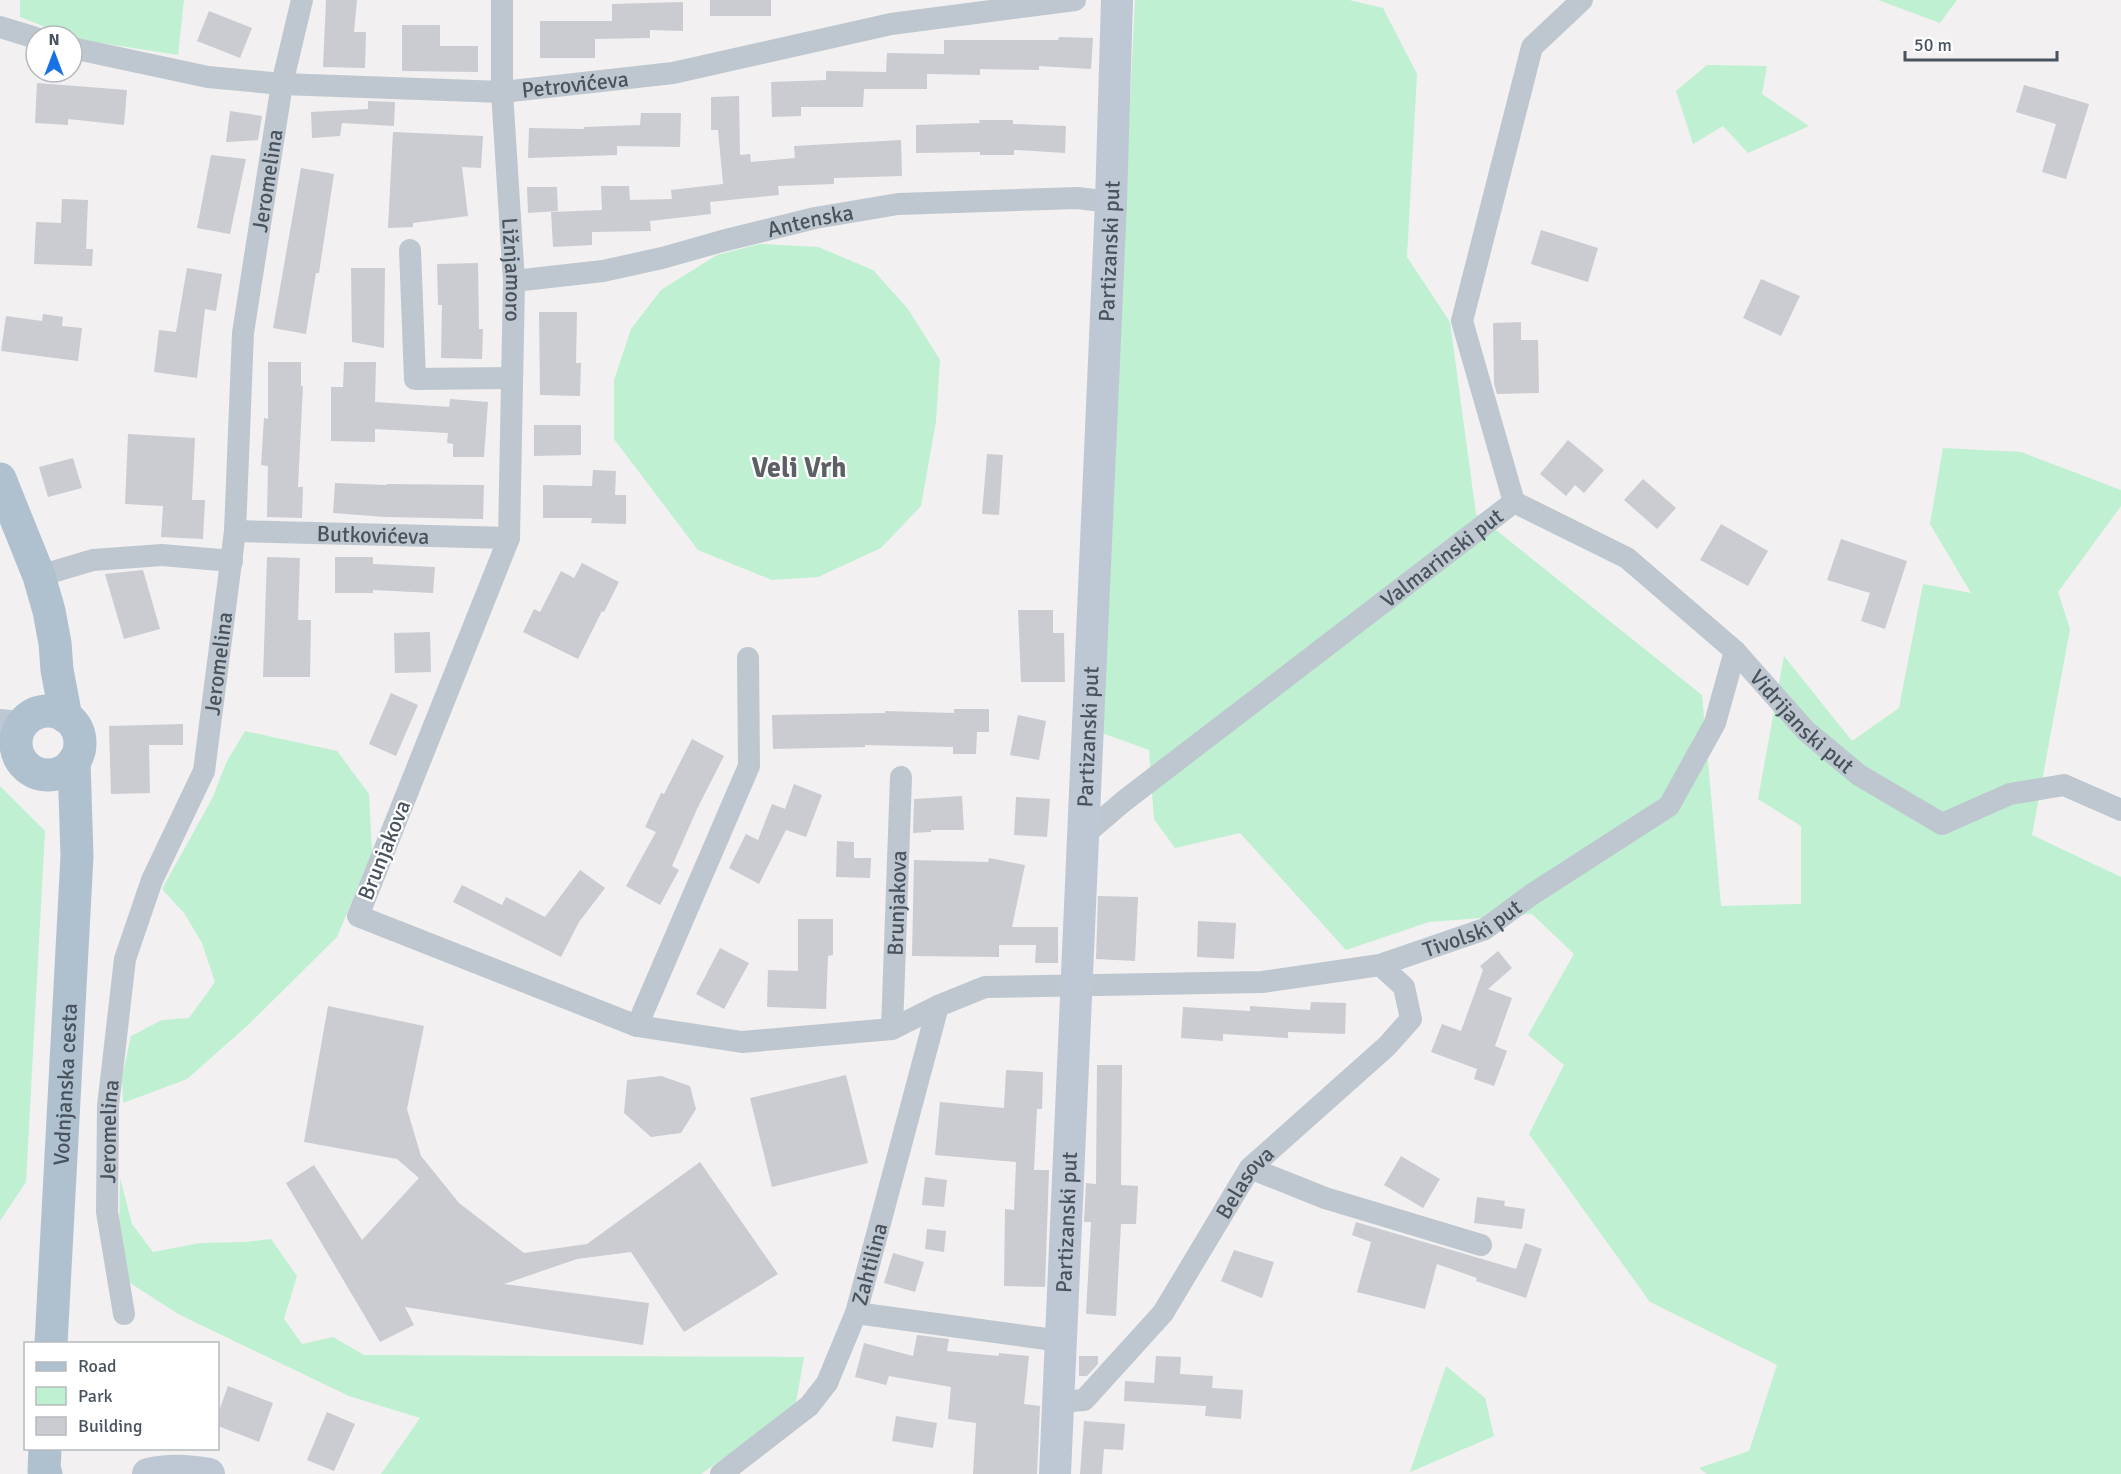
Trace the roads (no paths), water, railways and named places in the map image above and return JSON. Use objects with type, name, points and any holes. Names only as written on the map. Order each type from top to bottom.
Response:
[{"type":"main road","points":[[0,479],[39,576],[51,621],[57,670],[23,730],[21,761],[30,770],[42,774],[54,774],[66,770],[74,761],[79,750],[79,737],[75,726],[23,730]]},
{"type":"main road","name":"Vodnjanska cesta","points":[[51,1342],[75,909],[74,761]]},
{"type":"main road","points":[[42,774],[76,826]]},
{"type":"main road","points":[[45,1450],[44,1471],[46,1474]]},
{"type":"street","name":"Jeromelina","points":[[124,1314],[107,1212],[108,1106],[125,959],[152,880],[204,771],[236,531],[243,333],[282,84],[302,0]]},
{"type":"street","name":"Ližnjamoro","points":[[502,0],[502,92],[514,281],[509,538]]},
{"type":"street","name":"Petrovićeva","points":[[84,50],[208,76],[282,84],[502,92],[673,73],[891,24],[1075,0]]},
{"type":"street","name":"Partizanski put","points":[[1055,1474],[1111,202],[1117,0]]},
{"type":"street","name":"Valmarinski put","points":[[1083,836],[1124,801],[1514,502],[1462,321],[1532,47],[1582,0]]},
{"type":"street","points":[[0,27],[24,34]]},
{"type":"street","name":"Antenska","points":[[514,281],[603,271],[815,218],[898,204],[1077,198],[1111,202]]},
{"type":"street","points":[[410,250],[415,379],[512,378]]},
{"type":"street","name":"Vidrijanski put","points":[[1514,502],[1627,558],[1735,651],[1806,731],[1859,775],[1942,824],[2010,794],[2064,785],[2121,810]]},
{"type":"street","name":"Butkovićeva","points":[[236,531],[509,538]]},
{"type":"street","name":"Brunjakova","points":[[509,538],[358,916],[637,1026],[742,1042],[892,1029],[938,1006],[985,987],[1077,985]]},
{"type":"street","points":[[39,576],[93,560],[162,555],[232,561]]},
{"type":"street","name":"Tivolski put","points":[[1077,985],[1262,982],[1380,965],[1485,929],[1531,895],[1669,806],[1715,723],[1735,651]]},
{"type":"street","points":[[637,1026],[749,766],[748,658]]},
{"type":"street","name":"Brunjakova","points":[[892,1029],[901,777]]},
{"type":"street","name":"Belasova","points":[[1059,1402],[1084,1400],[1163,1313],[1250,1168],[1387,1046],[1411,1018],[1404,987],[1380,965]]},
{"type":"street","name":"Zahtilina","points":[[721,1474],[809,1406],[827,1383],[856,1313],[938,1006]]},
{"type":"street","points":[[1250,1168],[1325,1198],[1481,1245]]},
{"type":"street","points":[[856,1313],[1061,1341]]},
{"type":"street","points":[[148,1474],[170,1470],[189,1470],[209,1474]]},
{"type":"district","name":"Veli Vrh","points":[[799,468]]}]
